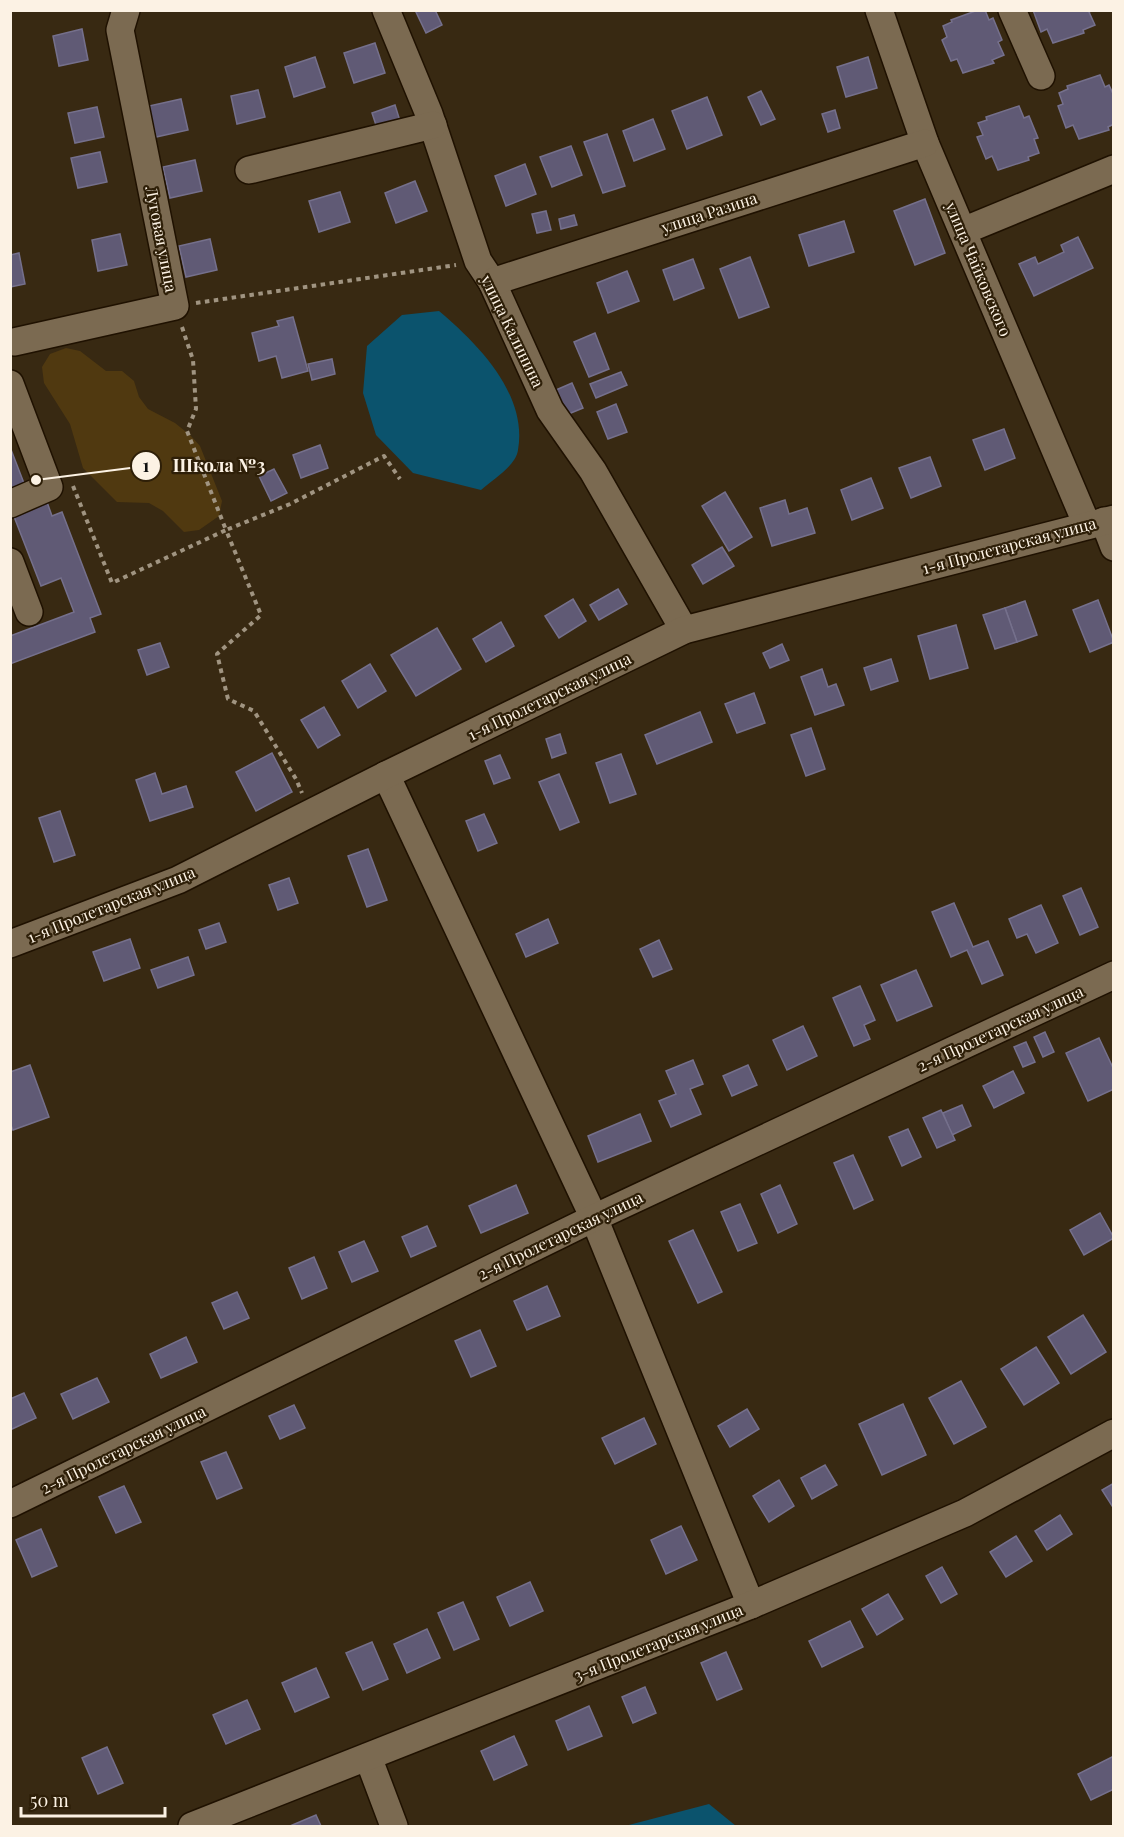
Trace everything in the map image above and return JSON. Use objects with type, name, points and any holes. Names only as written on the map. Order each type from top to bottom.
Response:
[{"type":"street","name":"Луговая улица","points":[[14,342],[175,306],[120,30],[126,10]]},
{"type":"street","name":"улица Калинина","points":[[386,10],[433,125],[485,272],[550,410],[593,471],[684,630]]},
{"type":"street","name":"улица Чайковского","points":[[879,10],[925,143],[963,231],[1113,547]]},
{"type":"street","points":[[1012,10],[1041,76]]},
{"type":"street","points":[[249,171],[433,125]]},
{"type":"street","name":"улица Разина","points":[[485,272],[925,143]]},
{"type":"street","points":[[963,231],[1113,169]]},
{"type":"street","points":[[10,384],[50,488],[10,504]]},
{"type":"street","name":"1-я Пролетарская улица","points":[[10,944],[178,880],[386,775],[684,630],[1102,521]]},
{"type":"street","points":[[10,562],[29,612]]},
{"type":"street","points":[[386,775],[594,1218],[751,1605]]},
{"type":"street","name":"2-я Пролетарская улица","points":[[10,1504],[594,1218],[1113,975]]},
{"type":"street","name":"3-я Пролетарская улица","points":[[192,1827],[751,1605],[965,1513],[1113,1433]]},
{"type":"street","points":[[368,1757],[394,1827]]},
{"type":"path","points":[[310,813],[296,779],[254,711],[228,699],[217,654],[261,615],[187,431],[196,409],[193,360],[175,306],[485,272]]},
{"type":"path","points":[[72,484],[112,583],[226,530],[290,504],[384,456],[400,479]]},
{"type":"shaded area","points":[[66,348],[80,351],[106,371],[122,371],[134,381],[139,397],[148,409],[175,423],[190,435],[200,446],[222,501],[219,516],[199,530],[184,532],[163,511],[149,503],[117,502],[83,468],[70,424],[44,383],[42,367],[50,354]]},
{"type":"water","points":[[439,311],[469,338],[497,372],[515,409],[519,429],[516,456],[503,472],[481,490],[413,473],[376,435],[363,393],[367,346],[402,315]]},
{"type":"water","points":[[709,1804],[736,1826],[625,1826]]},
{"type":"building","points":[[415,10],[435,10],[442,25],[426,33]]},
{"type":"building","points":[[978,10],[985,10],[989,20],[993,18],[1002,40],[998,42],[1004,55],[992,60],[994,63],[963,73],[957,59],[951,61],[942,40],[947,37],[943,26],[952,22],[951,20]]},
{"type":"building","points":[[1033,10],[1093,10],[1089,12],[1095,25],[1083,30],[1084,33],[1053,43],[1047,29],[1041,32]]},
{"type":"building","points":[[82,29],[88,60],[59,66],[53,36]]},
{"type":"building","points":[[375,43],[385,73],[354,83],[344,53]]},
{"type":"building","points":[[315,57],[325,87],[294,97],[285,67]]},
{"type":"building","points":[[868,57],[877,88],[846,97],[837,67]]},
{"type":"building","points":[[1100,75],[1105,87],[1109,85],[1114,96],[1114,124],[1108,127],[1109,130],[1079,139],[1073,125],[1066,128],[1058,106],[1063,104],[1059,93],[1068,89],[1067,86]]},
{"type":"building","points":[[258,90],[265,117],[237,124],[231,96]]},
{"type":"building","points":[[761,91],[775,119],[761,125],[748,97]]},
{"type":"building","points":[[707,97],[722,135],[687,149],[672,111]]},
{"type":"building","points":[[181,99],[188,130],[156,137],[149,106]]},
{"type":"building","points":[[395,105],[400,121],[377,128],[372,113]]},
{"type":"building","points":[[1019,106],[1024,118],[1029,116],[1038,138],[1034,139],[1039,153],[1028,157],[1029,160],[998,170],[992,156],[986,159],[977,137],[983,135],[978,123],[987,120],[986,117]]},
{"type":"building","points":[[97,107],[104,137],[75,143],[68,113]]},
{"type":"building","points":[[835,110],[840,128],[828,132],[822,114]]},
{"type":"building","points":[[653,119],[665,149],[634,161],[623,131]]},
{"type":"building","points":[[607,134],[625,186],[603,193],[584,142]]},
{"type":"building","points":[[571,146],[582,175],[552,187],[540,157]]},
{"type":"building","points":[[100,152],[107,182],[78,188],[71,158]]},
{"type":"building","points":[[195,160],[202,191],[170,198],[163,167]]},
{"type":"building","points":[[525,164],[536,194],[506,206],[495,176]]},
{"type":"building","points":[[415,181],[427,211],[396,223],[385,193]]},
{"type":"building","points":[[340,192],[350,222],[319,232],[309,201]]},
{"type":"building","points":[[925,199],[945,253],[915,265],[894,211]]},
{"type":"building","points":[[546,211],[551,230],[537,233],[532,214]]},
{"type":"building","points":[[574,215],[577,225],[561,229],[559,219]]},
{"type":"building","points":[[844,221],[854,252],[809,266],[799,235]]},
{"type":"building","points":[[120,234],[127,265],[98,271],[92,240]]},
{"type":"building","points":[[1078,237],[1093,268],[1034,296],[1019,264],[1035,257],[1038,264],[1064,252],[1061,245]]},
{"type":"building","points":[[210,239],[217,270],[186,277],[179,246]]},
{"type":"building","points":[[19,253],[25,284],[10,287],[10,255]]},
{"type":"building","points":[[750,257],[769,307],[739,318],[720,269]]},
{"type":"building","points":[[693,259],[704,288],[674,300],[663,270]]},
{"type":"building","points":[[627,271],[639,301],[608,313],[597,283]]},
{"type":"building","points":[[293,317],[308,371],[282,378],[276,356],[259,361],[252,333],[279,326],[277,321]]},
{"type":"building","points":[[595,333],[609,369],[589,377],[574,342]]},
{"type":"building","points":[[332,359],[335,374],[312,380],[308,364]]},
{"type":"building","points":[[621,372],[627,385],[596,398],[590,384]]},
{"type":"building","points":[[572,383],[583,408],[566,415],[556,390]]},
{"type":"building","points":[[616,404],[627,432],[608,439],[597,412]]},
{"type":"building","points":[[1004,429],[1015,458],[985,470],[973,440]]},
{"type":"building","points":[[320,445],[328,468],[301,478],[293,455]]},
{"type":"building","points":[[10,447],[27,491],[10,497]]},
{"type":"building","points":[[930,457],[941,486],[911,498],[899,468]]},
{"type":"building","points":[[274,469],[287,493],[271,501],[259,476]]},
{"type":"building","points":[[871,478],[883,508],[852,520],[841,490]]},
{"type":"building","points":[[725,492],[752,537],[729,551],[702,506]]},
{"type":"building","points":[[785,500],[789,514],[807,508],[815,533],[772,546],[760,508]]},
{"type":"building","points":[[47,502],[52,516],[62,512],[101,614],[90,618],[95,632],[10,664],[10,636],[74,612],[61,578],[41,586],[13,514]]},
{"type":"building","points":[[722,547],[734,566],[703,584],[692,565]]},
{"type":"building","points":[[618,589],[627,604],[599,620],[590,605]]},
{"type":"building","points":[[573,599],[586,621],[559,638],[545,616]]},
{"type":"building","points":[[1098,600],[1114,642],[1090,652],[1073,610]]},
{"type":"building","points":[[1025,601],[1037,635],[1017,642],[1005,608]]},
{"type":"building","points":[[1005,608],[1017,642],[995,649],[983,615]]},
{"type":"building","points":[[501,622],[514,646],[486,662],[473,639]]},
{"type":"building","points":[[956,625],[968,668],[930,679],[918,636]]},
{"type":"building","points":[[437,628],[461,669],[416,696],[391,655]]},
{"type":"building","points":[[160,643],[169,667],[147,675],[138,650]]},
{"type":"building","points":[[782,644],[789,660],[770,668],[763,653]]},
{"type":"building","points":[[891,659],[898,681],[871,690],[864,668]]},
{"type":"building","points":[[370,664],[386,691],[358,708],[342,681]]},
{"type":"building","points":[[822,669],[828,687],[836,684],[844,705],[815,715],[801,677]]},
{"type":"building","points":[[754,693],[765,723],[737,733],[725,704]]},
{"type":"building","points":[[324,707],[340,735],[318,748],[301,720]]},
{"type":"building","points":[[700,712],[712,742],[657,764],[645,735]]},
{"type":"building","points":[[811,728],[825,769],[806,776],[791,735]]},
{"type":"building","points":[[560,734],[566,753],[552,758],[546,739]]},
{"type":"building","points":[[272,753],[292,792],[256,811],[236,772]]},
{"type":"building","points":[[621,754],[636,794],[610,803],[596,763]]},
{"type":"building","points":[[500,755],[510,778],[494,784],[485,761]]},
{"type":"building","points":[[155,773],[162,794],[186,786],[193,807],[150,821],[136,780]]},
{"type":"building","points":[[559,774],[579,822],[560,830],[539,782]]},
{"type":"building","points":[[60,811],[75,855],[54,862],[39,818]]},
{"type":"building","points":[[484,814],[497,843],[478,851],[466,821]]},
{"type":"building","points":[[368,849],[387,900],[367,907],[348,856]]},
{"type":"building","points":[[289,878],[298,903],[278,910],[269,885]]},
{"type":"building","points":[[1081,888],[1098,927],[1080,935],[1063,896]]},
{"type":"building","points":[[954,903],[973,947],[988,941],[1003,975],[982,984],[967,950],[951,957],[932,912]]},
{"type":"building","points":[[1041,905],[1058,943],[1036,953],[1027,934],[1017,938],[1009,919]]},
{"type":"building","points":[[548,919],[558,943],[526,957],[516,934]]},
{"type":"building","points":[[219,923],[226,942],[206,949],[199,930]]},
{"type":"building","points":[[130,939],[140,968],[104,981],[93,952]]},
{"type":"building","points":[[659,940],[672,969],[653,977],[640,949]]},
{"type":"building","points":[[188,957],[194,975],[158,988],[151,970]]},
{"type":"building","points":[[916,970],[932,1006],[897,1021],[881,985]]},
{"type":"building","points":[[860,986],[875,1020],[864,1025],[870,1039],[854,1046],[833,998]]},
{"type":"building","points":[[803,1026],[817,1056],[787,1070],[773,1040]]},
{"type":"building","points":[[1045,1032],[1054,1052],[1043,1057],[1034,1037]]},
{"type":"building","points":[[1099,1038],[1114,1070],[1114,1089],[1088,1101],[1066,1053]]},
{"type":"building","points":[[1026,1042],[1035,1062],[1023,1067],[1014,1047]]},
{"type":"building","points":[[693,1060],[703,1084],[690,1089],[701,1114],[671,1127],[659,1101],[676,1094],[666,1071]]},
{"type":"building","points":[[30,1065],[49,1117],[13,1130],[10,1123],[10,1072]]},
{"type":"building","points":[[748,1065],[757,1085],[732,1096],[723,1076]]},
{"type":"building","points":[[1013,1071],[1024,1093],[994,1108],[983,1086]]},
{"type":"building","points":[[962,1105],[971,1126],[952,1135],[943,1113]]},
{"type":"building","points":[[941,1110],[955,1140],[937,1148],[923,1118]]},
{"type":"building","points":[[640,1114],[651,1141],[598,1162],[588,1136]]},
{"type":"building","points":[[908,1129],[921,1157],[902,1166],[889,1137]]},
{"type":"building","points":[[853,1155],[873,1200],[854,1209],[834,1163]]},
{"type":"building","points":[[516,1185],[528,1213],[481,1233],[469,1206]]},
{"type":"building","points":[[780,1185],[797,1224],[778,1233],[761,1194]]},
{"type":"building","points":[[740,1204],[757,1243],[738,1251],[721,1212]]},
{"type":"building","points":[[1100,1213],[1114,1238],[1084,1255],[1070,1230]]},
{"type":"building","points":[[427,1226],[436,1246],[411,1257],[402,1237]]},
{"type":"building","points":[[693,1230],[722,1292],[698,1303],[669,1241]]},
{"type":"building","points":[[364,1241],[378,1271],[352,1282],[339,1252]]},
{"type":"building","points":[[314,1257],[327,1288],[302,1299],[289,1268]]},
{"type":"building","points":[[547,1286],[560,1316],[527,1330],[514,1301]]},
{"type":"building","points":[[237,1292],[249,1318],[224,1329],[212,1303]]},
{"type":"building","points":[[1083,1315],[1106,1352],[1071,1374],[1048,1337]]},
{"type":"building","points":[[480,1330],[496,1366],[471,1377],[455,1341]]},
{"type":"building","points":[[186,1337],[197,1362],[161,1378],[150,1354]]},
{"type":"building","points":[[1036,1347],[1059,1383],[1024,1405],[1001,1369]]},
{"type":"building","points":[[97,1378],[109,1402],[73,1419],[61,1394]]},
{"type":"building","points":[[961,1381],[986,1427],[954,1444],[929,1398]]},
{"type":"building","points":[[24,1393],[36,1418],[10,1430],[10,1399]]},
{"type":"building","points":[[903,1404],[926,1455],[882,1475],[859,1424]]},
{"type":"building","points":[[294,1405],[305,1428],[280,1439],[269,1416]]},
{"type":"building","points":[[747,1409],[759,1429],[730,1447],[718,1426]]},
{"type":"building","points":[[644,1418],[656,1444],[615,1464],[602,1438]]},
{"type":"building","points":[[226,1452],[242,1488],[217,1499],[201,1462]]},
{"type":"building","points":[[825,1465],[837,1485],[812,1499],[801,1478]]},
{"type":"building","points":[[779,1480],[794,1506],[769,1522],[753,1496]]},
{"type":"building","points":[[1114,1483],[1114,1509],[1102,1490]]},
{"type":"building","points":[[124,1486],[141,1522],[116,1533],[99,1497]]},
{"type":"building","points":[[1060,1515],[1072,1534],[1047,1550],[1035,1531]]},
{"type":"building","points":[[681,1526],[697,1560],[666,1574],[651,1540]]},
{"type":"building","points":[[41,1529],[57,1566],[32,1577],[16,1540]]},
{"type":"building","points":[[1016,1536],[1032,1561],[1006,1577],[990,1552]]},
{"type":"building","points":[[942,1567],[957,1594],[941,1603],[926,1576]]},
{"type":"building","points":[[530,1582],[543,1611],[510,1626],[497,1597]]},
{"type":"building","points":[[888,1594],[903,1619],[877,1635],[862,1609]]},
{"type":"building","points":[[463,1602],[479,1639],[454,1650],[438,1613]]},
{"type":"building","points":[[850,1621],[863,1647],[822,1667],[809,1641]]},
{"type":"building","points":[[427,1629],[440,1658],[407,1673],[394,1644]]},
{"type":"building","points":[[372,1642],[388,1679],[363,1690],[346,1653]]},
{"type":"building","points":[[726,1652],[742,1689],[717,1700],[701,1663]]},
{"type":"building","points":[[316,1668],[329,1697],[295,1712],[282,1683]]},
{"type":"building","points":[[645,1687],[656,1713],[633,1723],[622,1697]]},
{"type":"building","points":[[247,1700],[260,1729],[226,1744],[213,1715]]},
{"type":"building","points":[[589,1706],[602,1736],[568,1750],[556,1721]]},
{"type":"building","points":[[514,1736],[527,1765],[494,1780],[481,1751]]},
{"type":"building","points":[[107,1747],[123,1783],[98,1794],[82,1758]]},
{"type":"building","points":[[1114,1756],[1114,1789],[1091,1800],[1078,1774]]},
{"type":"building","points":[[316,1815],[321,1826],[290,1826]]},
{"type":"place","name":"Школа №3","points":[[36,480]]}]
